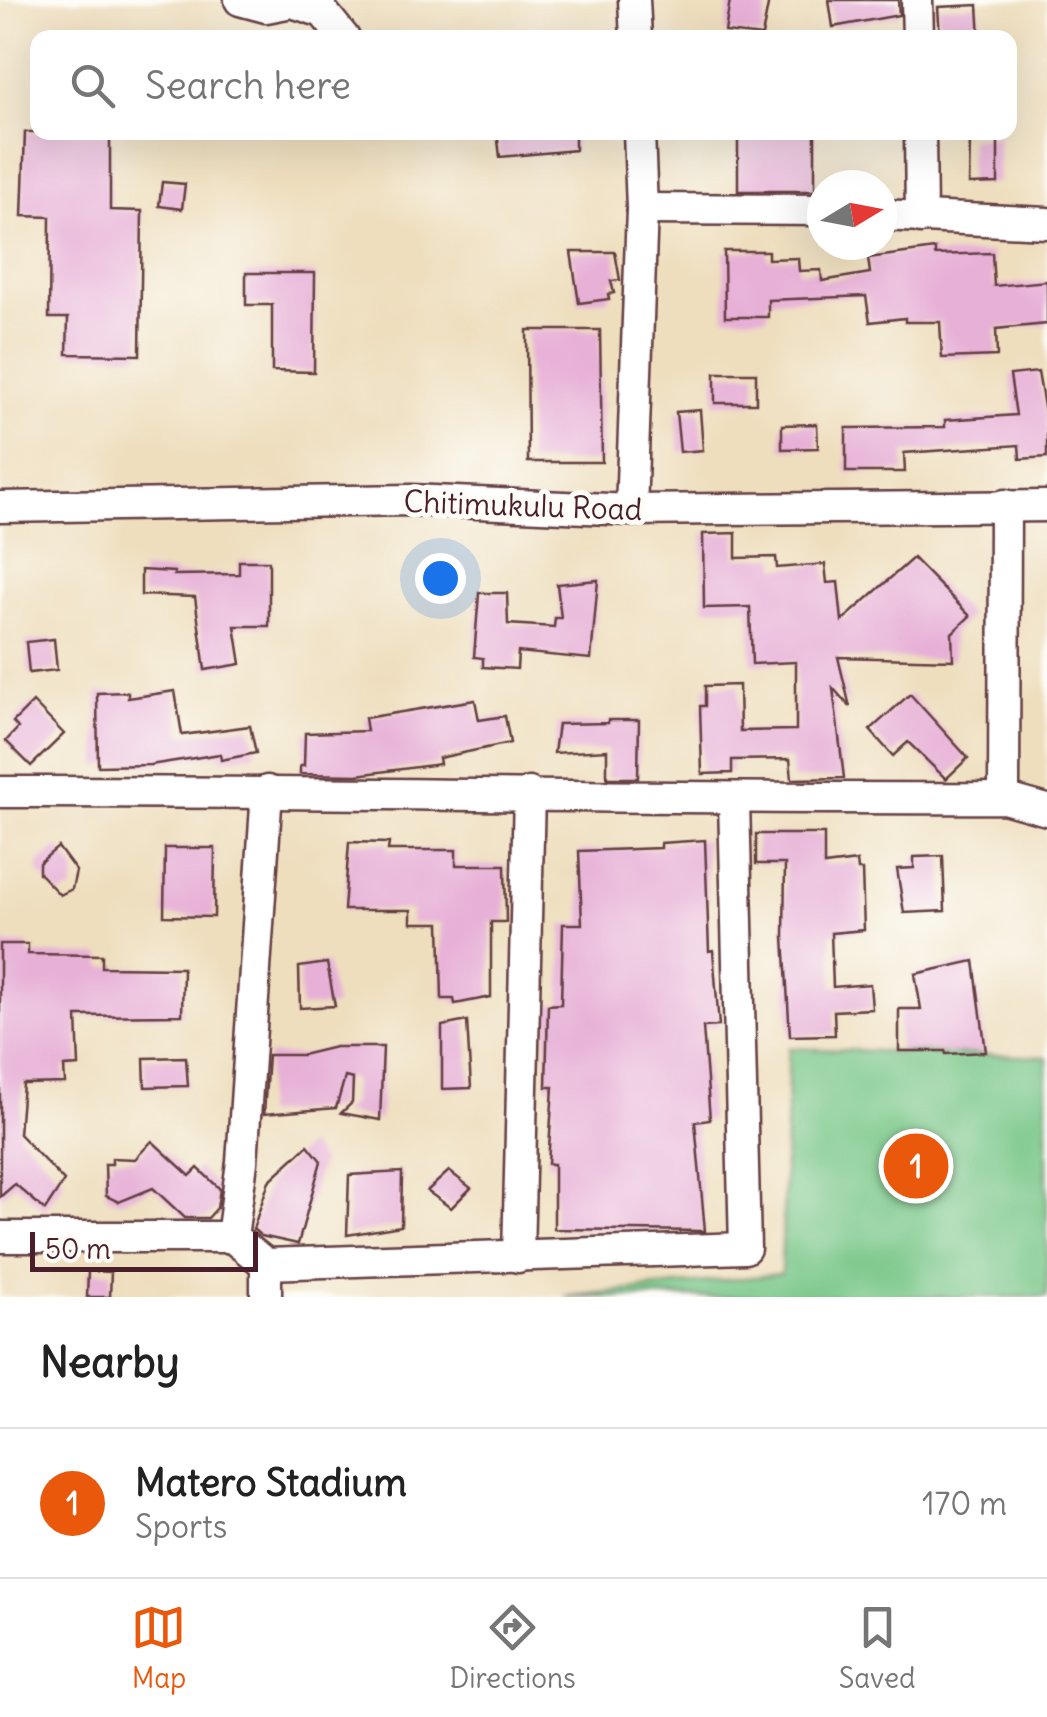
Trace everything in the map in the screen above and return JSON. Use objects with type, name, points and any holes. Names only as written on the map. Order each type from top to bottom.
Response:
[{"type":"street","points":[[240,0],[266,7],[292,2],[323,12],[338,30]]},
{"type":"street","points":[[634,0],[636,30]]},
{"type":"street","points":[[918,0],[918,30]]},
{"type":"street","points":[[631,510],[642,209],[639,140]]},
{"type":"street","points":[[920,140],[921,218]]},
{"type":"street","points":[[642,209],[807,210]]},
{"type":"street","points":[[897,216],[1047,223]]},
{"type":"street","name":"Chitimukulu Road","points":[[0,507],[410,500],[631,510],[1047,506]]},
{"type":"street","points":[[1004,798],[1005,505]]},
{"type":"street","points":[[232,1237],[242,1162],[267,791]]},
{"type":"street","points":[[0,792],[529,793],[734,800],[1004,798],[1047,810]]},
{"type":"street","points":[[518,1257],[529,793]]},
{"type":"street","points":[[0,1238],[232,1237],[266,1264],[745,1248],[734,800]]},
{"type":"street","points":[[266,1264],[266,1297]]},
{"type":"green space","points":[[789,1048],[1047,1057],[1047,1297],[564,1297],[781,1274]]},
{"type":"building","points":[[730,0],[769,0],[763,30],[725,30]]},
{"type":"building","points":[[829,0],[898,0],[899,15],[833,27]]},
{"type":"building","points":[[978,5],[980,30],[939,30],[938,7]]},
{"type":"building","points":[[25,132],[30,132],[30,140],[110,140],[110,210],[142,211],[140,355],[67,354],[68,318],[49,318],[50,217],[22,216]]},
{"type":"building","points":[[498,140],[575,140],[575,150],[500,157]]},
{"type":"building","points":[[738,140],[815,140],[815,170],[807,170],[807,191],[738,191]]},
{"type":"building","points":[[970,140],[998,140],[998,183],[969,184]]},
{"type":"building","points":[[162,182],[185,184],[182,209],[159,206]]},
{"type":"building","points":[[935,249],[935,255],[992,253],[994,286],[1047,281],[1047,324],[996,329],[997,356],[942,358],[940,322],[905,322],[905,318],[870,322],[866,296],[768,300],[768,317],[725,317],[724,251],[768,251],[768,259],[798,258],[799,271],[821,270],[822,281],[870,273],[868,260],[897,260],[897,254]]},
{"type":"building","points":[[571,252],[615,252],[620,280],[611,281],[614,293],[608,294],[609,299],[579,303]]},
{"type":"building","points":[[246,273],[315,273],[314,372],[272,371],[272,305],[246,305]]},
{"type":"building","points":[[527,330],[600,330],[602,462],[528,462]]},
{"type":"building","points":[[1038,372],[1047,424],[1047,457],[1020,459],[1019,445],[904,453],[905,472],[846,472],[846,428],[945,427],[945,420],[1016,415],[1010,375]]},
{"type":"building","points":[[715,373],[756,373],[756,403],[715,403]]},
{"type":"building","points":[[700,410],[703,450],[680,452],[676,412]]},
{"type":"building","points":[[817,424],[818,448],[782,449],[782,425]]},
{"type":"building","points":[[736,533],[736,558],[776,557],[777,568],[825,564],[827,583],[838,582],[842,621],[913,558],[970,616],[952,633],[953,660],[838,657],[850,707],[833,688],[844,778],[792,779],[790,759],[732,760],[732,773],[702,774],[700,706],[705,706],[705,686],[739,685],[740,731],[796,730],[796,662],[752,664],[750,607],[704,608],[703,534]]},
{"type":"building","points":[[239,561],[269,561],[269,626],[235,626],[241,664],[205,670],[195,597],[141,595],[141,570],[174,575],[239,574]]},
{"type":"building","points":[[598,580],[591,659],[518,652],[517,669],[483,667],[483,658],[474,657],[479,593],[507,593],[508,624],[554,627],[555,618],[561,618],[557,584]]},
{"type":"building","points":[[54,639],[57,670],[29,673],[26,642]]},
{"type":"building","points":[[175,691],[182,735],[250,726],[256,753],[221,760],[220,754],[150,765],[98,766],[97,693],[128,692],[128,698]]},
{"type":"building","points":[[910,694],[968,758],[946,779],[908,742],[893,756],[870,730]]},
{"type":"building","points":[[475,700],[479,720],[505,716],[510,743],[439,758],[440,764],[357,775],[300,774],[300,766],[304,766],[305,733],[367,731],[365,718]]},
{"type":"building","points":[[33,702],[64,734],[31,766],[6,741],[18,728],[13,722]]},
{"type":"building","points":[[639,720],[638,778],[607,778],[607,750],[554,753],[558,724]]},
{"type":"building","points":[[756,834],[824,834],[824,865],[857,861],[858,870],[862,870],[864,930],[831,933],[833,987],[870,984],[872,1009],[834,1011],[835,1035],[790,1036],[784,937],[785,864],[756,864]]},
{"type":"building","points":[[705,840],[709,951],[713,950],[719,1026],[703,1027],[710,1120],[695,1122],[705,1231],[554,1229],[554,1164],[548,1164],[553,1087],[546,1087],[548,1005],[561,1004],[563,924],[582,924],[579,851],[661,848],[661,843]]},
{"type":"building","points":[[349,842],[389,843],[388,850],[456,850],[456,865],[505,865],[506,922],[491,922],[491,997],[455,1004],[454,999],[442,999],[440,923],[411,923],[411,910],[344,910]]},
{"type":"building","points":[[58,847],[76,871],[72,889],[60,895],[39,873],[39,863]]},
{"type":"building","points":[[165,848],[215,848],[214,917],[164,916]]},
{"type":"building","points":[[943,856],[945,911],[904,913],[897,869],[914,868],[914,857]]},
{"type":"building","points":[[0,944],[28,944],[28,954],[102,955],[102,967],[183,968],[182,1015],[77,1016],[79,1066],[64,1067],[65,1083],[23,1084],[19,1134],[64,1181],[45,1210],[15,1184],[0,1197]]},
{"type":"building","points":[[974,961],[986,1052],[899,1051],[899,1009],[921,1009],[915,974]]},
{"type":"building","points":[[327,963],[335,1006],[300,1008],[299,967]]},
{"type":"building","points":[[467,1021],[471,1088],[442,1089],[442,1026]]},
{"type":"building","points":[[335,1047],[383,1047],[380,1120],[341,1113],[352,1103],[353,1079],[345,1077],[336,1108],[264,1114],[268,1055],[302,1055]]},
{"type":"building","points":[[186,1057],[188,1086],[145,1087],[144,1058]]},
{"type":"building","points":[[152,1141],[190,1176],[198,1168],[220,1189],[217,1208],[208,1218],[185,1218],[153,1188],[119,1202],[106,1196],[105,1164],[112,1164],[112,1158],[135,1159]]},
{"type":"building","points":[[308,1145],[321,1161],[298,1244],[261,1236],[253,1229],[269,1181]]},
{"type":"building","points":[[449,1171],[471,1188],[451,1208],[427,1191]]},
{"type":"building","points":[[402,1172],[401,1226],[347,1235],[349,1175]]},
{"type":"building","points":[[88,1271],[111,1272],[110,1297],[87,1297]]},
{"type":"place","name":"Matero Stadium","points":[[916,1166]]}]
